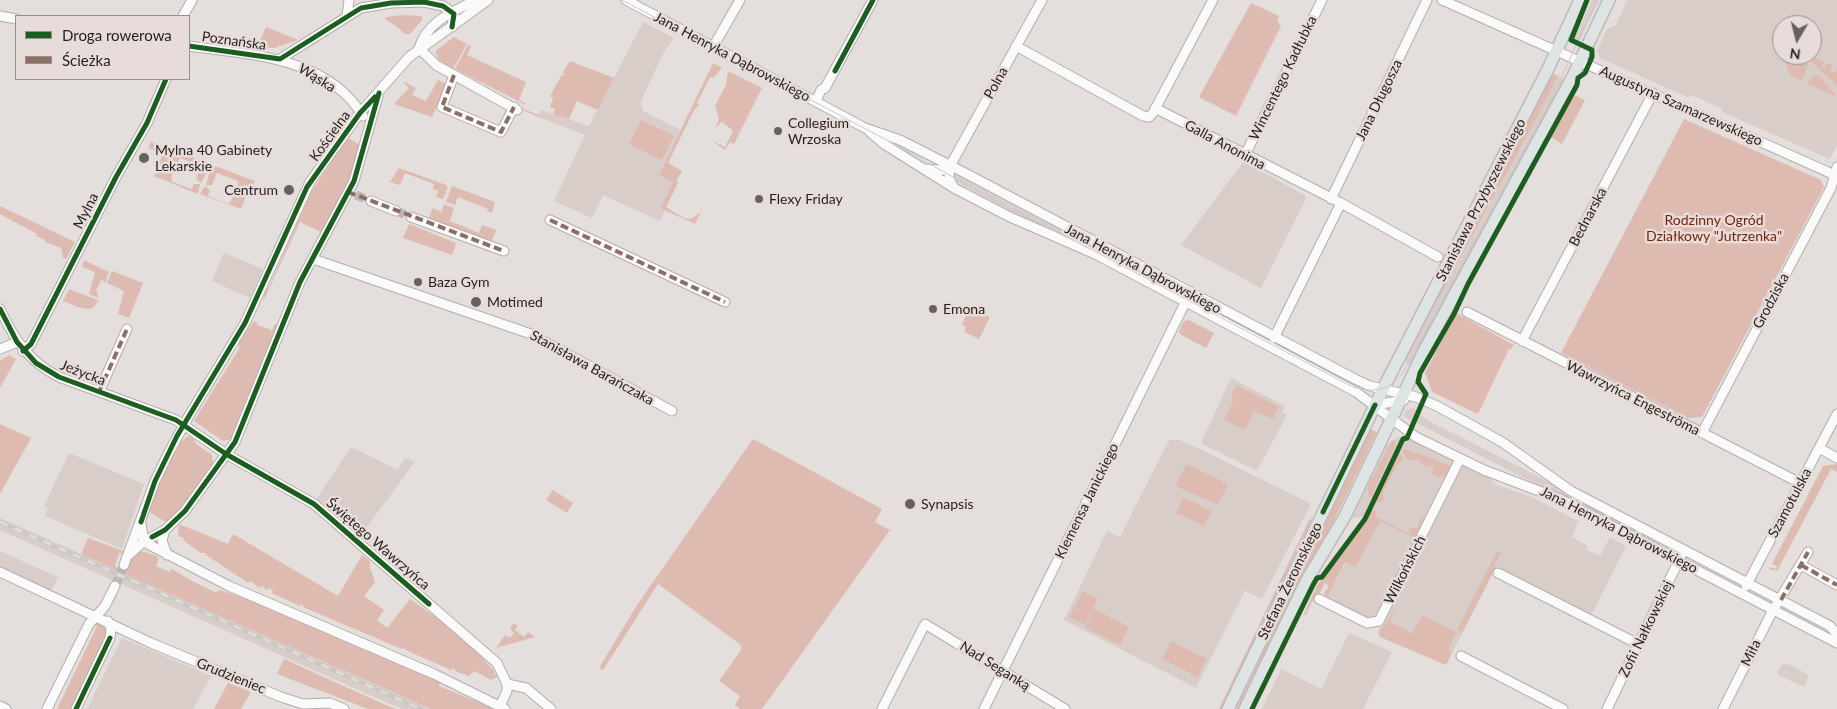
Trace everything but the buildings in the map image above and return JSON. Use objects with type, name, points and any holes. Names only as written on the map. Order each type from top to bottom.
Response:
[{"type":"main road","name":"Stanisława Przybyszewskiego","points":[[1379,398],[1557,51],[1580,0]]},
{"type":"main road","name":"Stanisława Przybyszewskiego","points":[[1399,405],[1425,349],[1580,61],[1609,0]]},
{"type":"main road","name":"Stefana Żeromskiego","points":[[1228,709],[1379,398]]},
{"type":"main road","name":"Stefana Żeromskiego","points":[[1245,709],[1307,580],[1345,516],[1399,405]]},
{"type":"street","points":[[184,15],[192,0]]},
{"type":"street","points":[[347,16],[349,0]]},
{"type":"street","name":"Kościelna","points":[[419,48],[423,36],[432,25],[476,0]]},
{"type":"street","name":"Kościelna","points":[[379,93],[367,128],[365,145],[352,194],[313,259],[285,315],[235,442],[185,511],[165,530],[148,539],[126,560],[155,481],[183,425],[245,323],[307,187],[360,113],[419,48],[452,27],[488,0]]},
{"type":"street","name":"Jana Henryka Dąbrowskiego","points":[[626,0],[865,128],[900,140],[1355,379],[1379,398],[1399,405],[1416,437],[1460,459],[1560,499],[1837,643]]},
{"type":"street","points":[[713,47],[740,0]]},
{"type":"street","points":[[816,101],[822,90],[826,88],[873,0]]},
{"type":"street","name":"Polna","points":[[950,166],[1042,0]]},
{"type":"street","points":[[1016,46],[1143,116],[1151,115],[1213,0]]},
{"type":"street","name":"Wincentego Kadłubka","points":[[1245,156],[1322,0]]},
{"type":"street","name":"Jana Długosza","points":[[1332,199],[1427,0]]},
{"type":"street","name":"Augustyna Szamarzewskiego","points":[[1447,1],[1836,173]]},
{"type":"street","name":"Poznańska","points":[[190,46],[280,59],[361,8],[403,2],[432,4],[452,12]]},
{"type":"street","points":[[452,12],[455,19],[452,27]]},
{"type":"street","points":[[0,16],[15,20]]},
{"type":"street","points":[[419,48],[436,65],[516,109],[500,132],[442,107],[454,75]]},
{"type":"street","name":"Wąska","points":[[280,59],[297,65],[329,83],[360,113],[367,128]]},
{"type":"street","name":"Mylna","points":[[24,351],[31,344],[116,177],[149,119],[166,80]]},
{"type":"street","name":"Bednarska","points":[[1522,341],[1653,93]]},
{"type":"street","name":"Galla Anonima","points":[[1155,108],[1245,156],[1341,203],[1438,256]]},
{"type":"street","points":[[345,133],[353,128],[361,130],[364,133],[365,145]]},
{"type":"street","name":"Jana Henryka Dąbrowskiego","points":[[865,128],[884,144],[954,188],[1010,217],[1097,255],[1356,392],[1399,405],[1424,400],[1502,442],[1564,487],[1830,626],[1837,634]]},
{"type":"street","points":[[922,169],[943,170],[950,166]]},
{"type":"street","points":[[950,166],[949,179],[954,188]]},
{"type":"street","name":"Grodziska","points":[[1702,433],[1830,188],[1836,173]]},
{"type":"street","points":[[371,201],[396,211]]},
{"type":"street","points":[[1274,338],[1341,203]]},
{"type":"street","points":[[411,217],[504,251]]},
{"type":"street","points":[[550,220],[725,302]]},
{"type":"street","name":"Stanisława Barańczaka","points":[[313,259],[531,334],[672,411]]},
{"type":"street","name":"Klemensa Janickiego","points":[[984,709],[1190,294]]},
{"type":"street","name":"Jeżycka","points":[[0,309],[16,342],[36,363],[51,373],[176,420],[183,425]]},
{"type":"street","name":"Wawrzyńca Engeströma","points":[[1467,312],[1800,483]]},
{"type":"street","points":[[99,392],[127,329]]},
{"type":"street","points":[[0,349],[16,342]]},
{"type":"street","points":[[1413,376],[1414,389],[1424,400]]},
{"type":"street","name":"Jana Henryka Dąbrowskiego","points":[[1379,398],[1399,405]]},
{"type":"street","name":"Szamotulska","points":[[1742,592],[1837,414]]},
{"type":"street","name":"Świętego Wawrzyńca","points":[[183,425],[226,454],[318,507],[497,663],[507,684]]},
{"type":"street","points":[[1819,448],[1837,458]]},
{"type":"street","name":"Wilkońskich","points":[[1320,599],[1367,623],[1378,622],[1460,459]]},
{"type":"street","points":[[141,523],[148,539],[167,555],[229,586],[434,674],[502,708],[507,684],[528,689],[551,709]]},
{"type":"street","points":[[165,530],[162,540],[167,555]]},
{"type":"street","name":"Zofii Nałkowskiej","points":[[1607,709],[1685,549]]},
{"type":"street","name":"Miła","points":[[1724,709],[1773,609],[1781,600],[1808,552]]},
{"type":"street","points":[[1801,565],[1837,586]]},
{"type":"street","name":"Grudzieniec","points":[[0,572],[96,615],[121,629],[288,700],[303,704],[330,703],[344,709]]},
{"type":"street","points":[[1498,573],[1638,644]]},
{"type":"street","points":[[47,709],[89,624],[105,606],[115,586]]},
{"type":"street","points":[[105,606],[110,624],[110,638]]},
{"type":"street","name":"Nad Seganką","points":[[882,709],[925,624],[1065,709]]},
{"type":"street","points":[[76,709],[110,638],[121,629]]},
{"type":"street","points":[[1460,656],[1563,709]]},
{"type":"street","points":[[0,706],[6,709]]},
{"type":"shaded area","points":[[1592,0],[1599,0],[1579,42],[1574,40]]},
{"type":"shaded area","points":[[1627,0],[1837,0],[1837,144],[1830,159],[1722,112],[1723,109],[1694,96],[1687,97],[1600,58],[1597,51],[1607,29],[1616,25]]},
{"type":"shaded area","points":[[643,22],[674,38],[664,52],[641,101],[643,111],[681,130],[659,175],[673,182],[660,207],[665,210],[660,221],[603,195],[592,218],[554,201],[585,135],[538,117],[541,110],[589,126]]},
{"type":"shaded area","points":[[1558,76],[1564,79],[1559,92],[1419,350],[1410,365],[1402,361],[1431,306],[1452,275]]},
{"type":"shaded area","points":[[1244,161],[1307,197],[1261,288],[1181,245]]},
{"type":"shaded area","points":[[952,173],[1177,289],[1174,295],[953,180]]},
{"type":"shaded area","points":[[224,253],[263,269],[250,298],[212,281]]},
{"type":"shaded area","points":[[1195,302],[1223,316],[1232,318],[1354,381],[1351,388],[1190,303]]},
{"type":"shaded area","points":[[1231,378],[1285,406],[1282,412],[1287,415],[1257,471],[1201,443]]},
{"type":"shaded area","points":[[1414,408],[1420,415],[1433,423],[1661,539],[1657,546],[1403,416],[1406,410]]},
{"type":"shaded area","points":[[1398,437],[1408,438],[1491,478],[1494,484],[1532,497],[1578,521],[1572,537],[1588,546],[1586,549],[1591,552],[1600,556],[1610,537],[1626,546],[1591,616],[1496,567],[1446,665],[1380,637],[1378,632],[1381,626],[1327,598],[1346,562],[1356,567],[1380,520],[1369,515],[1351,519],[1387,445]]},
{"type":"shaded area","points":[[1169,440],[1180,440],[1200,449],[1311,504],[1262,599],[1245,591],[1196,688],[1064,620],[1107,531],[1120,537]]},
{"type":"shaded area","points":[[351,447],[398,470],[405,458],[415,462],[363,532],[316,500]]},
{"type":"shaded area","points":[[69,453],[144,484],[122,549],[45,516],[48,508],[44,506]]},
{"type":"shaded area","points":[[0,518],[431,709],[402,709],[365,693],[0,530]]},
{"type":"shaded area","points":[[0,551],[58,577],[51,591],[0,569]]},
{"type":"shaded area","points":[[1349,633],[1392,652],[1363,709],[1262,709],[1281,669],[1321,689]]},
{"type":"shaded area","points":[[122,638],[211,676],[193,709],[87,709]]},
{"type":"shaded area","points":[[1788,664],[1809,675],[1804,687],[1777,674],[1781,665]]},
{"type":"green space","points":[[1251,3],[1279,16],[1277,21],[1281,26],[1236,116],[1199,97]]},
{"type":"green space","points":[[421,16],[423,19],[410,34],[405,34],[385,19],[386,17]]},
{"type":"green space","points":[[266,27],[298,40],[274,48],[257,47]]},
{"type":"green space","points":[[454,37],[467,44],[453,69],[439,60],[435,51]]},
{"type":"green space","points":[[468,45],[471,46],[467,55],[526,82],[519,100],[525,103],[523,109],[539,115],[539,117],[522,110],[524,104],[455,69]]},
{"type":"green space","points":[[1822,60],[1824,61],[1822,67],[1824,68],[1827,63],[1832,65],[1830,70],[1835,73],[1837,68],[1837,85],[1814,65],[1822,65]]},
{"type":"green space","points":[[570,61],[614,78],[598,110],[577,101],[569,119],[553,114],[555,109],[550,107],[553,98],[550,96],[561,76],[564,75],[563,72]]},
{"type":"green space","points":[[713,63],[722,68],[713,78],[710,77],[697,103],[699,105],[694,110],[668,163],[682,171],[666,207],[684,218],[691,219],[701,212],[695,224],[660,208],[673,182],[659,175]]},
{"type":"green space","points":[[1786,65],[1808,65],[1802,81],[1791,76]]},
{"type":"green space","points":[[728,71],[762,88],[734,144],[730,142],[725,150],[711,140],[725,147],[733,131],[722,122],[715,128],[719,119],[715,106],[726,85]]},
{"type":"green space","points":[[1551,73],[1558,76],[1544,104],[1435,305],[1431,306]]},
{"type":"green space","points":[[1816,75],[1822,78],[1837,97],[1807,84],[1811,77]]},
{"type":"green space","points":[[438,80],[447,84],[432,117],[394,104],[409,88],[405,82],[416,88],[412,95],[426,101]]},
{"type":"green space","points":[[1574,95],[1585,100],[1562,144],[1551,137]]},
{"type":"green space","name":"Rodzinny Ogród Działkowy \"Jutrzenka\"","points":[[1684,119],[1821,180],[1824,187],[1702,417],[1688,418],[1561,353]]},
{"type":"green space","points":[[641,120],[674,136],[662,160],[629,144]]},
{"type":"green space","points":[[347,137],[361,146],[348,181],[332,215],[320,238],[318,237],[321,232],[300,222],[263,302],[265,290],[268,289],[311,192],[333,160],[332,157],[347,141]]},
{"type":"green space","points":[[151,142],[208,163],[206,168],[208,170],[201,183],[196,179],[201,166],[180,158],[172,173],[171,181],[191,189],[194,184],[200,184],[198,194],[154,176],[163,154],[148,148]]},
{"type":"green space","points":[[215,166],[255,181],[253,185],[251,184],[241,209],[200,194],[205,186],[210,190],[208,196],[229,204],[237,189],[238,181],[217,173],[212,185],[206,185],[210,170],[213,171]]},
{"type":"green space","points":[[399,168],[446,185],[448,187],[443,199],[436,197],[438,191],[433,189],[434,184],[405,173],[400,185],[390,182]]},
{"type":"green space","points":[[452,186],[495,202],[492,213],[487,211],[488,209],[458,197],[455,205],[446,202]]},
{"type":"green space","points":[[444,204],[454,208],[450,221],[479,233],[482,225],[496,230],[491,243],[429,218],[433,208],[441,212]]},
{"type":"green space","points":[[0,206],[75,242],[66,259],[63,258],[61,248],[45,242],[45,240],[36,236],[37,234],[0,214]]},
{"type":"green space","points":[[409,224],[456,243],[452,255],[403,238]]},
{"type":"green space","points":[[84,260],[109,272],[105,283],[102,279],[96,290],[99,298],[89,294],[95,272],[82,267]]},
{"type":"green space","points":[[112,271],[143,283],[129,318],[118,314],[124,291],[107,283]]},
{"type":"green space","points":[[69,289],[98,300],[92,308],[78,307],[63,301]]},
{"type":"green space","points":[[968,310],[980,316],[982,313],[990,317],[979,339],[964,332],[966,327],[962,325]]},
{"type":"green space","points":[[1456,313],[1514,345],[1509,349],[1478,414],[1432,392],[1425,373]]},
{"type":"green space","points":[[1189,320],[1214,333],[1206,348],[1181,335],[1179,331],[1184,321]]},
{"type":"green space","points":[[254,321],[258,323],[257,325],[272,330],[275,324],[278,324],[232,439],[223,441],[194,421],[239,349],[239,342]]},
{"type":"green space","points":[[9,355],[16,359],[0,388],[0,361]]},
{"type":"green space","points":[[1236,385],[1279,407],[1273,419],[1254,411],[1245,430],[1224,420],[1233,402],[1232,393]]},
{"type":"green space","points":[[0,424],[31,438],[0,494]]},
{"type":"green space","points":[[1370,429],[1377,432],[1240,709],[1236,709]]},
{"type":"green space","points":[[188,436],[212,455],[213,462],[216,464],[182,511],[169,524],[149,512],[155,491],[179,440],[182,441]]},
{"type":"green space","points":[[753,439],[882,509],[875,522],[890,530],[762,709],[740,709],[735,705],[740,696],[719,681],[741,650],[741,645],[658,584],[603,670],[599,668],[637,605]]},
{"type":"green space","points":[[1392,440],[1395,442],[1395,446],[1370,499],[1367,488]]},
{"type":"green space","points":[[1406,449],[1451,466],[1445,476],[1437,477],[1431,472],[1434,469],[1431,465],[1427,468],[1418,460],[1406,459],[1402,450]]},
{"type":"green space","points":[[1399,451],[1403,460],[1396,466],[1383,493],[1384,501],[1374,503]]},
{"type":"green space","points":[[1186,464],[1228,484],[1218,505],[1176,486]]},
{"type":"green space","points":[[1837,464],[1837,472],[1831,469],[1777,571],[1769,569],[1770,567],[1776,569],[1777,566],[1772,564],[1823,466]]},
{"type":"green space","points":[[553,490],[573,503],[567,513],[546,500]]},
{"type":"green space","points":[[1183,497],[1212,511],[1204,526],[1176,513]]},
{"type":"green space","points":[[1371,510],[1377,512],[1375,516],[1409,534],[1410,528],[1417,528],[1421,516],[1424,517],[1414,538],[1380,521],[1356,567],[1345,562],[1327,598],[1324,593],[1329,586],[1325,583],[1315,602],[1312,601],[1306,615],[1304,614],[1316,587]]},
{"type":"green space","points":[[1312,519],[1221,709],[1219,709],[1309,520]]},
{"type":"green space","points":[[179,524],[228,544],[233,534],[338,596],[362,555],[370,561],[370,568],[375,582],[364,596],[384,610],[377,620],[387,628],[410,599],[444,623],[485,657],[483,659],[493,669],[495,675],[497,675],[496,678],[491,680],[474,671],[469,676],[457,672],[453,668],[451,670],[404,648],[402,649],[305,608],[301,604],[300,606],[272,593],[273,590],[268,588],[267,591],[265,588],[261,586],[260,588],[250,581],[248,583],[206,555],[206,553],[201,553],[183,540],[184,538],[178,536]]},
{"type":"green space","points":[[88,538],[123,551],[122,554],[119,553],[115,566],[124,570],[134,554],[138,552],[147,553],[159,558],[156,566],[170,572],[172,569],[217,593],[219,590],[239,596],[440,682],[439,686],[495,709],[431,709],[125,574],[114,602],[112,601],[123,573],[81,554]]},
{"type":"green space","points":[[1497,551],[1501,553],[1494,565],[1496,567],[1462,633],[1457,630]]},
{"type":"green space","points":[[1083,591],[1098,599],[1085,625],[1069,617]]},
{"type":"green space","points":[[1094,609],[1129,627],[1120,645],[1085,628]]},
{"type":"green space","points":[[1392,613],[1394,613],[1390,622],[1412,633],[1422,615],[1457,632],[1448,649],[1452,652],[1446,665],[1380,637],[1379,630],[1384,627]]},
{"type":"green space","points":[[100,623],[106,628],[106,638],[72,709],[57,709],[97,626],[94,624]]},
{"type":"green space","points":[[513,624],[518,625],[515,630],[524,637],[528,632],[535,637],[496,648],[505,635],[510,638],[514,633],[510,629]]},
{"type":"green space","points":[[1171,641],[1207,659],[1198,677],[1162,659]]},
{"type":"green space","points":[[284,659],[396,709],[368,709],[277,674]]},
{"type":"green space","points":[[228,683],[251,692],[241,709],[214,709]]},
{"type":"tunnel","points":[[356,195],[371,201]]},
{"type":"tunnel","points":[[396,211],[411,217]]},
{"type":"tunnel","points":[[115,586],[124,565]]},
{"type":"tram line","points":[[622,0],[896,145],[1001,204],[1353,387],[1369,390],[1376,390],[1390,385],[1401,376],[1549,104],[1597,0]]},
{"type":"railway","points":[[0,522],[421,709]]},
{"type":"marked path","points":[[454,75],[442,107],[501,132],[514,107]]},
{"type":"marked path","points":[[348,192],[504,251]]},
{"type":"marked path","points":[[550,220],[725,302]]},
{"type":"marked path","points":[[99,392],[127,329]]},
{"type":"marked path","points":[[1781,600],[1808,552]]},
{"type":"marked path","points":[[1801,565],[1837,585]]},
{"type":"cycle path","points":[[835,71],[873,0]]},
{"type":"cycle path","points":[[1252,709],[1317,578],[1322,577],[1365,519],[1403,439],[1407,438],[1426,394],[1418,382],[1420,373],[1454,314],[1468,284],[1577,85],[1578,78],[1585,73],[1592,57],[1592,50],[1571,40],[1587,0]]},
{"type":"cycle path","points":[[190,46],[280,59],[361,8],[391,3],[424,2],[443,6],[454,14],[452,27]]},
{"type":"cycle path","points":[[23,351],[31,344],[116,177],[147,123],[166,80]]},
{"type":"cycle path","points":[[152,537],[165,530],[185,511],[235,442],[300,282],[354,181],[379,93]]},
{"type":"cycle path","points":[[141,522],[155,481],[177,436],[245,323],[307,187],[360,113],[375,97]]},
{"type":"cycle path","points":[[0,309],[17,342],[36,363],[59,377],[176,420],[226,454],[314,504],[429,604]]},
{"type":"cycle path","points":[[1323,512],[1375,405]]},
{"type":"cycle path","points":[[76,709],[110,638]]},
{"type":"place","name":"Collegium Wrzoska","points":[[778,131]]},
{"type":"place","name":"Mylna 40 Gabinety Lekarskie","points":[[144,158]]},
{"type":"place","name":"Centrum","points":[[289,190]]},
{"type":"place","name":"Flexy Friday","points":[[759,199]]},
{"type":"place","name":"Baza Gym","points":[[418,282]]},
{"type":"place","name":"Motimed","points":[[476,302]]},
{"type":"place","name":"Emona","points":[[933,309]]},
{"type":"place","name":"Synapsis","points":[[910,504]]}]
